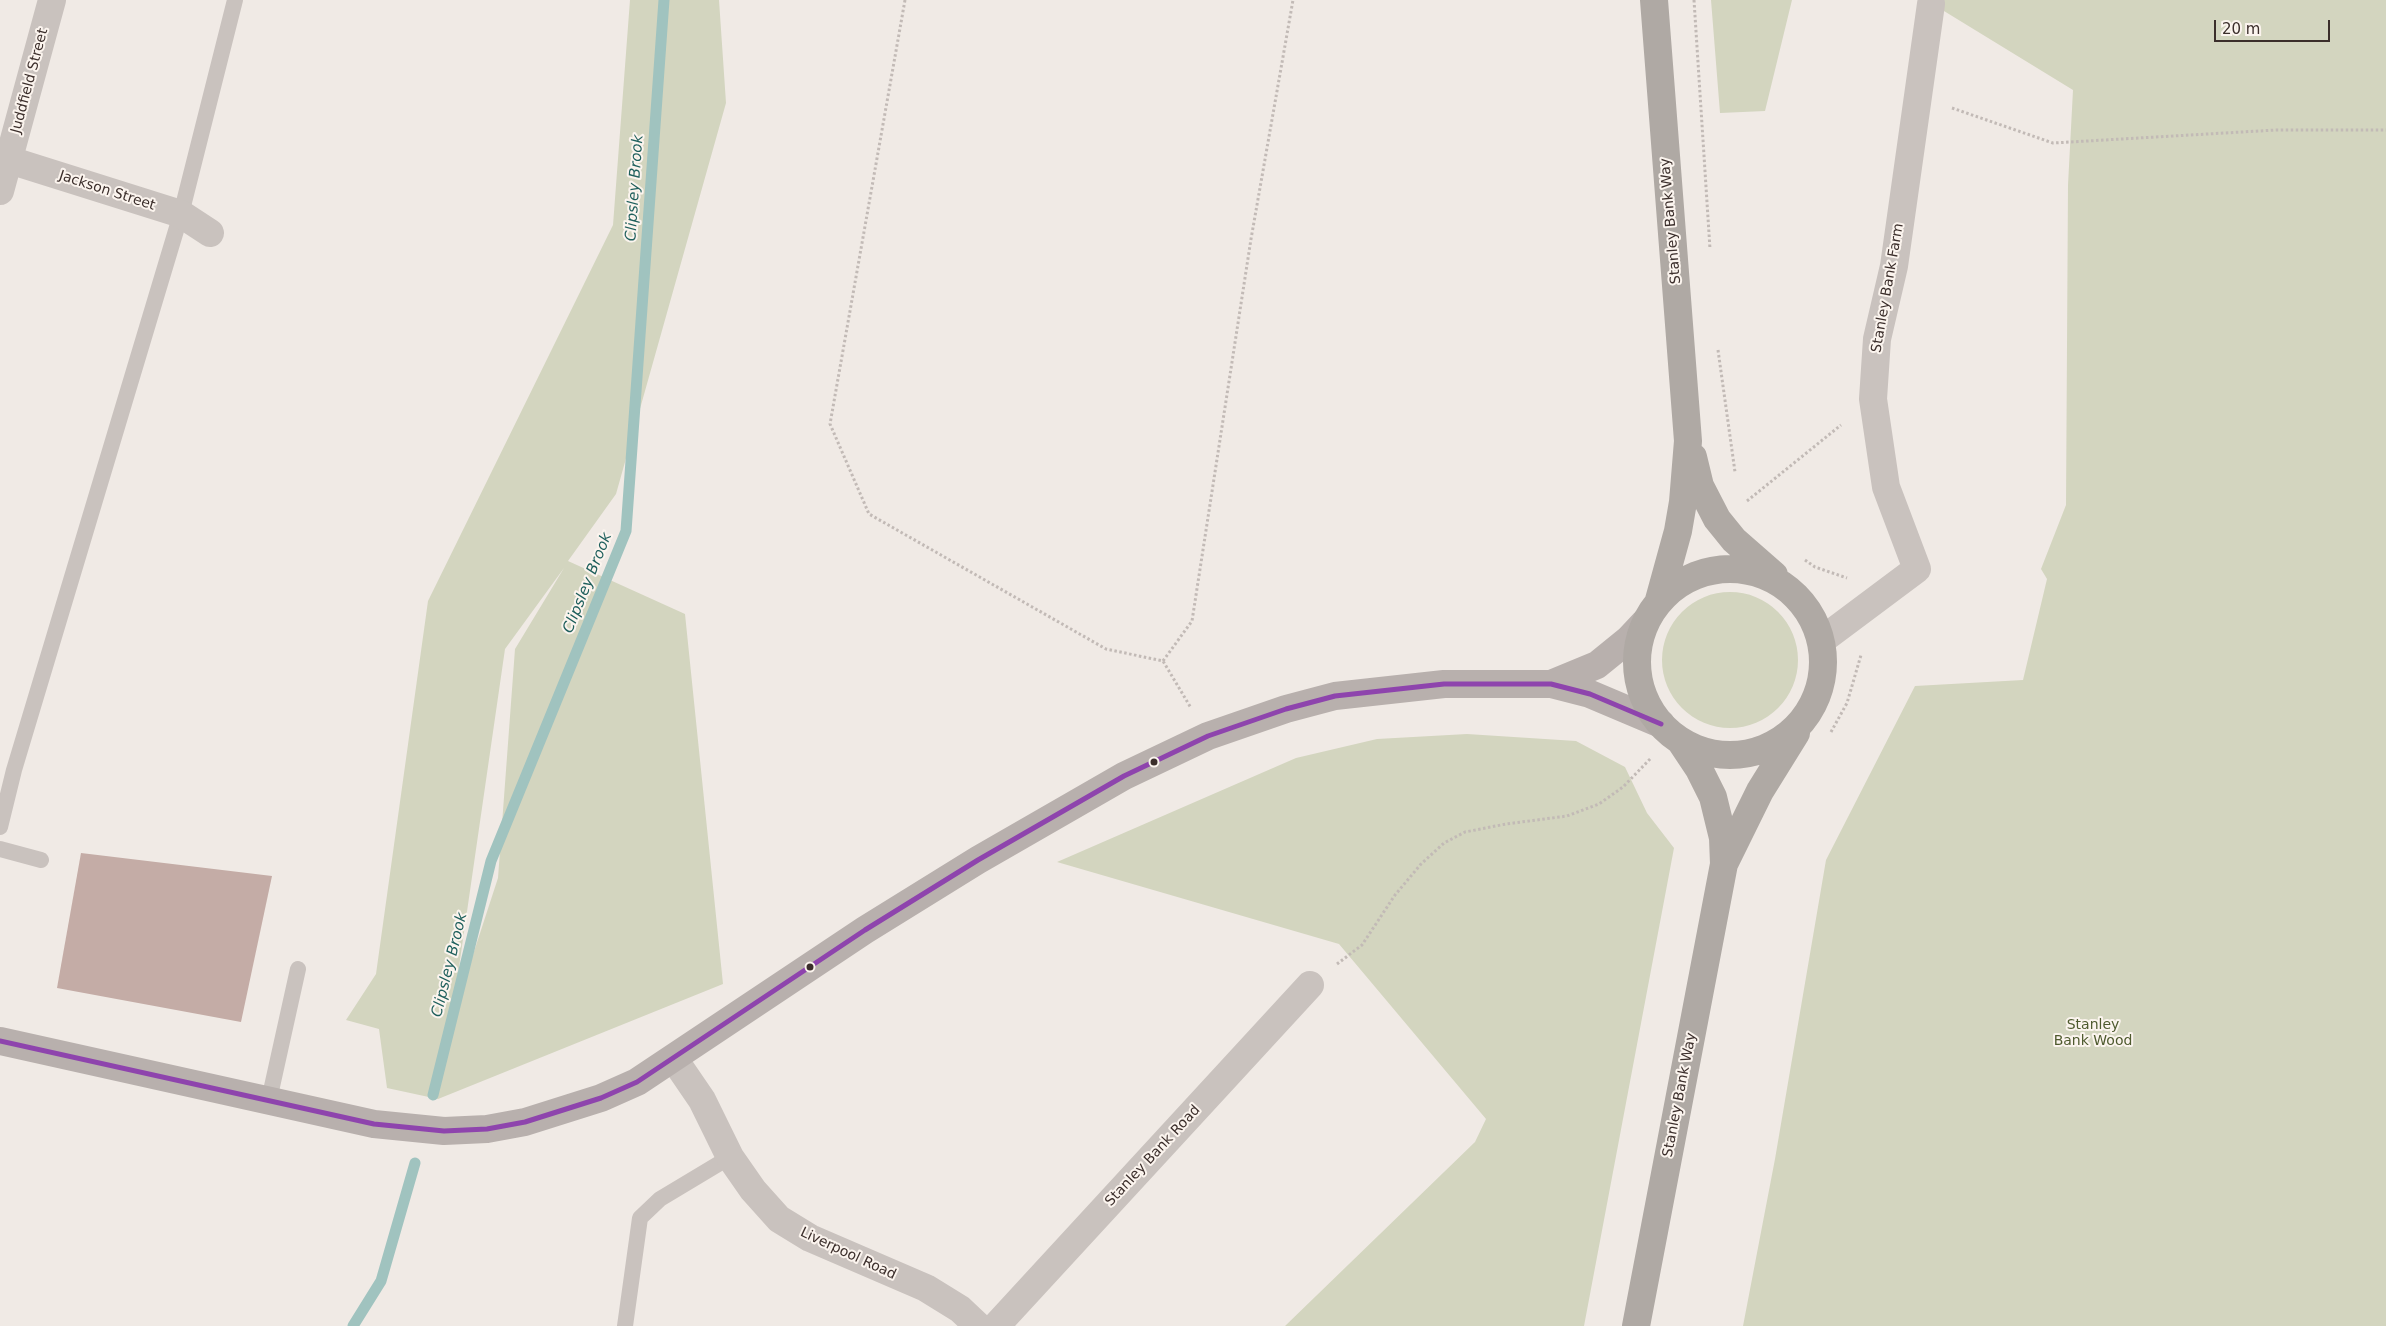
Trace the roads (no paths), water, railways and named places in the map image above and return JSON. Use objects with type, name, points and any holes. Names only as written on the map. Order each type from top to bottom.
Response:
[{"type":"highway","name":"Stanley Bank Way","points":[[1654,0],[1688,442],[1683,502],[1678,531],[1659,600]]},
{"type":"highway","name":"Stanley Bank Way","points":[[1688,442],[1700,486],[1717,519],[1734,540],[1790,589]]},
{"type":"highway","points":[[1734,568],[1764,574],[1790,589],[1810,612],[1822,640],[1824,667],[1820,686],[1818,695],[1805,719],[1785,739],[1760,751],[1732,756],[1705,752],[1681,742],[1660,724],[1645,702],[1638,677],[1637,650],[1644,623],[1659,600],[1680,582],[1704,571],[1734,568]]},
{"type":"highway","name":"Stanley Bank Way","points":[[1724,864],[1760,791],[1805,719]]},
{"type":"highway","name":"Stanley Bank Way","points":[[1636,1326],[1724,864],[1723,838],[1713,797],[1699,769],[1681,742]]},
{"type":"main road","points":[[1551,684],[1597,665],[1612,654],[1644,623]]},
{"type":"main road","points":[[0,1041],[374,1124],[444,1131],[487,1129],[563,1112],[637,1082],[865,930],[978,860],[1124,776],[1208,736],[1286,709],[1335,696],[1444,684],[1551,684],[1590,694],[1660,724]]},
{"type":"street","name":"Juddfield Street","points":[[0,191],[5,158],[52,0]]},
{"type":"street","name":"Stanley Bank Farm","points":[[1822,640],[1917,569],[1886,487],[1873,399],[1877,339],[1894,266],[1931,4]]},
{"type":"street","name":"Jackson Street","points":[[5,158],[181,214],[210,232]]},
{"type":"street","name":"Stanley Bank Road","points":[[996,1326],[1310,985]]},
{"type":"street","name":"Liverpool Road","points":[[674,1059],[702,1100],[730,1156],[753,1190],[779,1219],[810,1238],[926,1288],[960,1309],[978,1326]]},
{"type":"lane","points":[[0,827],[14,770],[181,214],[235,0]]},
{"type":"lane","points":[[0,849],[41,860]]},
{"type":"lane","points":[[269,1100],[298,969]]},
{"type":"lane","points":[[625,1326],[640,1218],[660,1199],[730,1156]]},
{"type":"waterway","name":"Clipsley Brook","points":[[433,1095],[491,861],[626,531],[664,0]]},
{"type":"waterway","points":[[353,1326],[381,1281],[415,1163]]},
{"type":"park label","name":"Stanley Bank Wood","points":[[2093,1034]]}]
